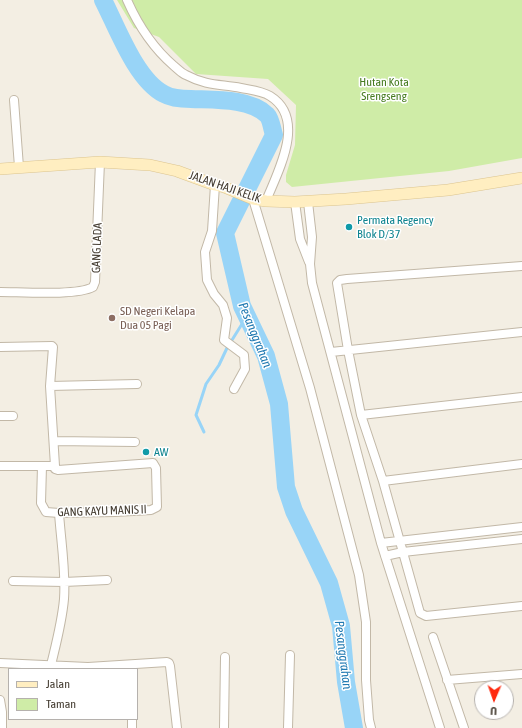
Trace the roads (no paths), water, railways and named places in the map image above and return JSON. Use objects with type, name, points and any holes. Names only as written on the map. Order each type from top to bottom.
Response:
[{"type":"street","points":[[127,0],[136,19],[152,43],[166,59],[184,75],[208,84],[258,91],[277,101],[284,111],[288,118],[289,132],[283,159],[266,201]]},
{"type":"street","points":[[14,100],[19,167]]},
{"type":"street","name":"JALAN HAJI KELIK","points":[[0,169],[100,162],[150,165],[177,171],[251,199],[295,202],[448,190],[522,178]]},
{"type":"street","name":"GANG LADA","points":[[0,292],[84,291],[93,287],[96,282],[100,162]]},
{"type":"street","points":[[219,186],[212,231],[205,252],[207,280],[214,294],[223,305],[226,318],[224,340],[244,355],[245,369],[234,389]]},
{"type":"street","points":[[251,199],[310,388],[359,575],[366,622],[366,680],[371,728]]},
{"type":"street","points":[[295,202],[300,239],[310,264]]},
{"type":"street","points":[[308,202],[312,237],[310,264],[312,283],[381,543],[440,728]]},
{"type":"street","points":[[522,266],[338,281],[337,286],[361,414],[383,481],[420,613],[426,616],[522,606]]},
{"type":"street","points":[[330,352],[522,332]]},
{"type":"street","points":[[0,347],[52,346],[50,386],[54,441],[54,466],[0,466]]},
{"type":"street","points":[[50,386],[137,384]]},
{"type":"street","points":[[361,414],[522,397]]},
{"type":"street","points":[[0,416],[13,416]]},
{"type":"street","points":[[54,441],[135,442]]},
{"type":"street","name":"GANG KAYU MANIS II","points":[[42,466],[42,507],[46,512],[59,513],[144,510],[156,508],[158,504],[156,468],[153,463],[58,470],[55,469],[54,466]]},
{"type":"street","points":[[383,481],[522,464]]},
{"type":"street","points":[[51,666],[61,619],[64,582],[59,513]]},
{"type":"street","points":[[381,543],[519,528],[519,540],[403,552],[385,556]]},
{"type":"street","points":[[13,581],[64,582],[107,580]]},
{"type":"street","points":[[433,637],[464,728]]},
{"type":"street","points":[[288,728],[290,655]]},
{"type":"street","points":[[224,728],[225,657]]},
{"type":"street","points":[[0,663],[88,668],[126,667],[167,662],[169,663],[177,728]]},
{"type":"street","points":[[447,680],[522,674]]},
{"type":"street","points":[[0,700],[2,728]]},
{"type":"waterway","name":"Pesanggrahan","points":[[103,0],[128,52],[136,65],[154,87],[164,94],[173,97],[184,99],[231,101],[251,105],[260,109],[267,115],[270,122],[274,135],[225,233],[242,306],[266,356],[279,404],[286,487],[294,511],[329,583],[341,626],[346,682],[354,728]]},
{"type":"waterway","points":[[204,432],[196,415],[206,384],[219,365],[227,348],[247,316]]},
{"type":"place","name":"Permata Regency Blok D/37","points":[[349,227]]},
{"type":"place","name":"SD Negeri Kelapa Dua 05 Pagi","points":[[112,318]]},
{"type":"place","name":"AW","points":[[146,452]]},
{"type":"park label","name":"Hutan Kota Srengseng","points":[[384,89]]}]
